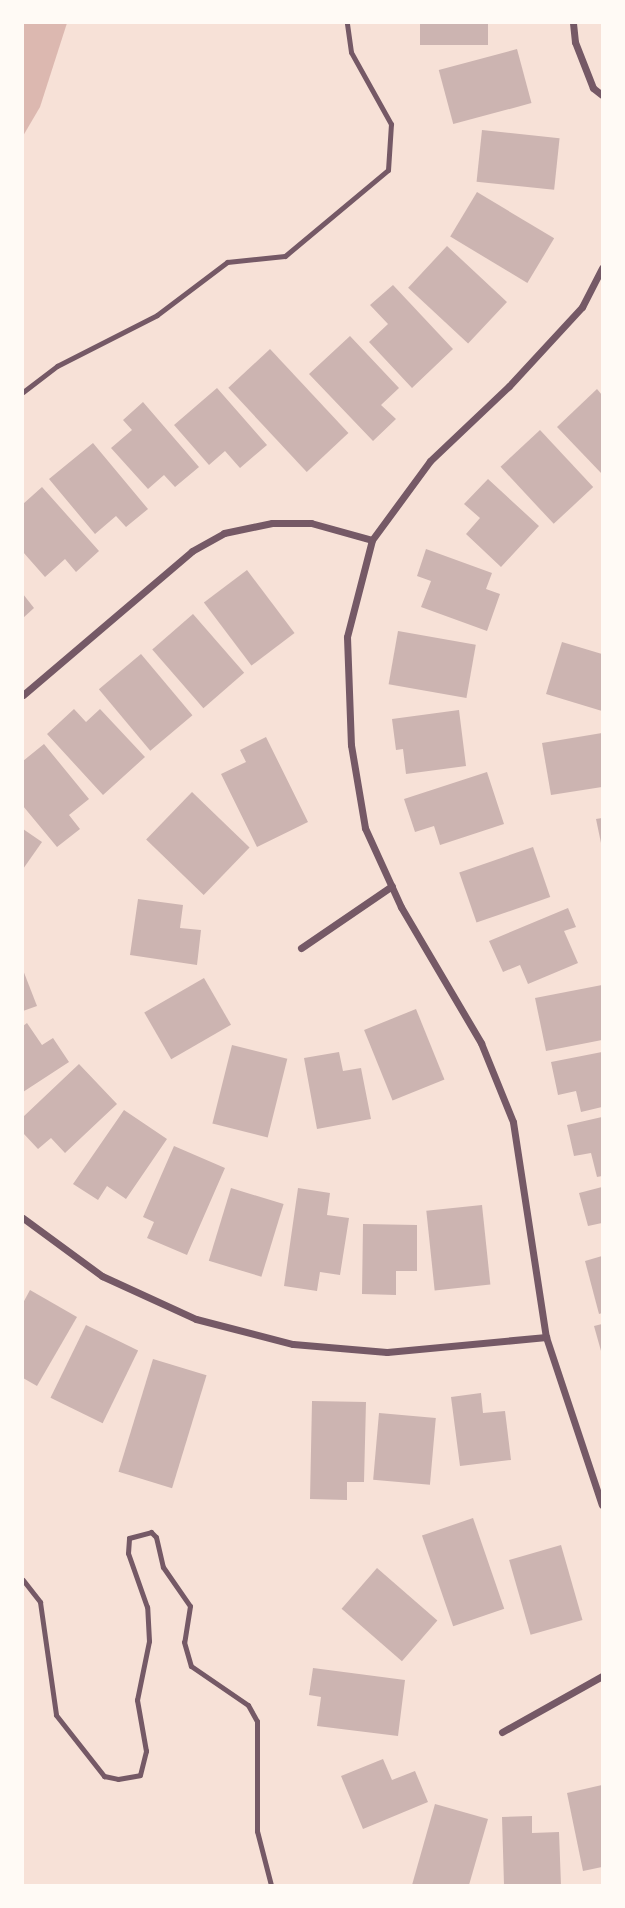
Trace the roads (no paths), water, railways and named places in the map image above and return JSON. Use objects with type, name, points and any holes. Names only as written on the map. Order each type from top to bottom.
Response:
[{"type":"street","points":[[573,23],[575,42],[593,88],[602,95]]},
{"type":"street","points":[[602,268],[582,307],[509,386],[430,461],[372,540],[347,637],[351,745],[365,828],[392,886],[481,1043],[513,1122],[546,1337],[602,1504]]},
{"type":"street","points":[[23,695],[192,551],[225,533],[272,523],[311,523],[372,540]]},
{"type":"street","points":[[300,948],[392,886]]},
{"type":"street","points":[[23,1218],[102,1276],[196,1319],[293,1344],[387,1352],[546,1337]]},
{"type":"street","points":[[502,1732],[602,1676]]},
{"type":"lane","points":[[23,392],[57,366],[157,315],[227,262],[285,256],[376,184],[388,170],[391,124],[351,52],[347,23]]},
{"type":"lane","points":[[23,1580],[40,1602],[56,1715],[104,1776],[118,1779],[140,1775],[146,1751],[137,1700],[149,1641],[147,1607],[128,1553],[129,1538],[138,1532],[151,1532],[156,1537],[163,1567],[190,1606],[184,1642],[191,1666],[248,1705],[257,1721],[257,1831],[271,1885]]}]
